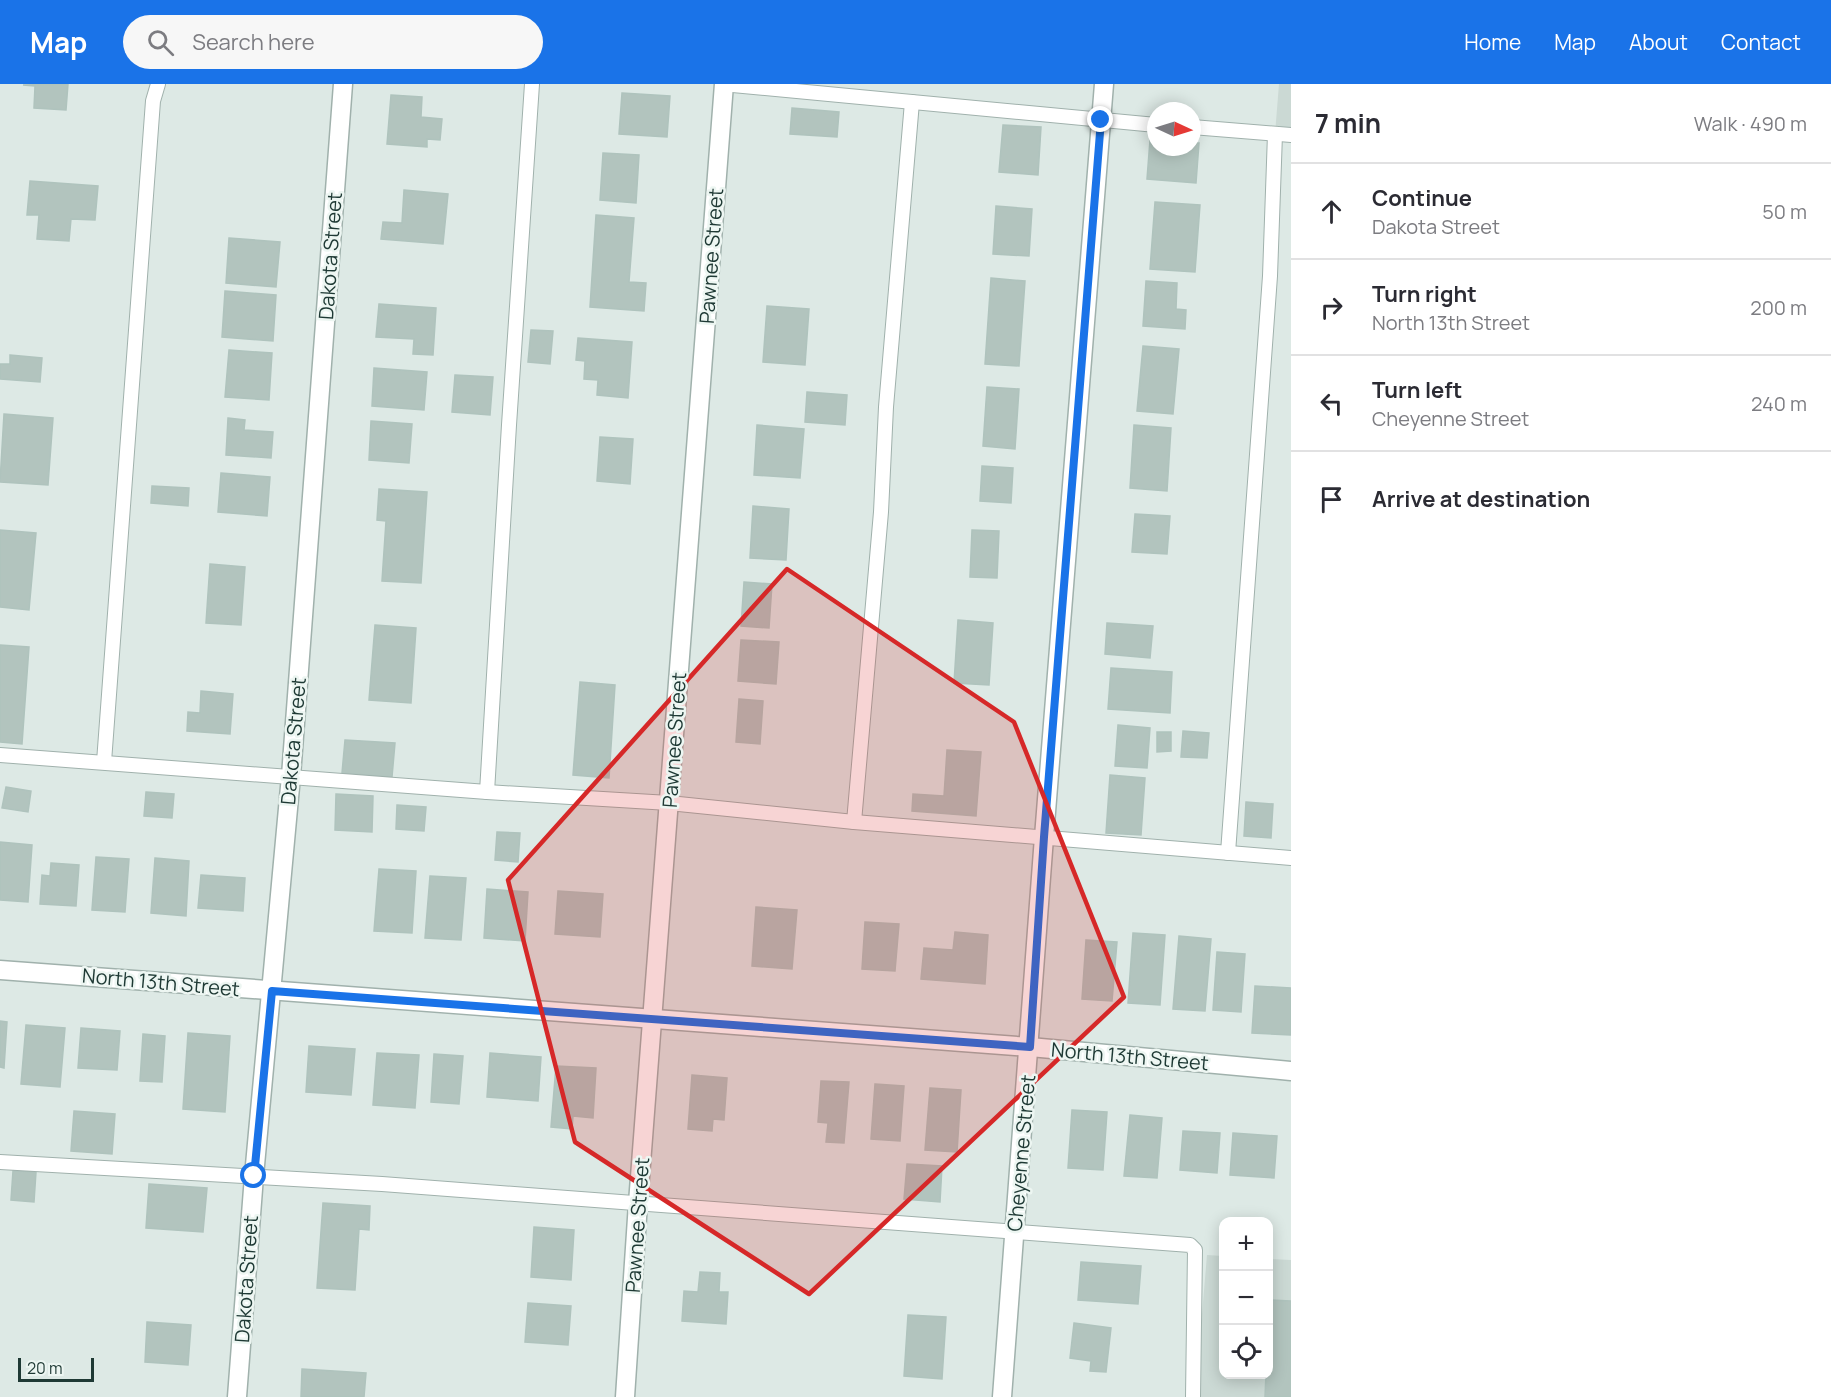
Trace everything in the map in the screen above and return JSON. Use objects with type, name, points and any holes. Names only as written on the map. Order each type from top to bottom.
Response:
[{"type":"street","name":"Dakota Street","points":[[237,1397],[254,1176],[291,776],[343,84]]},
{"type":"street","name":"Pawnee Street","points":[[625,1397],[724,84]]},
{"type":"street","name":"Cheyenne Street","points":[[1002,1397],[1104,84]]},
{"type":"street","name":"North 13th Street","points":[[0,970],[1030,1047],[1291,1071]]},
{"type":"lane","points":[[104,762],[153,101],[158,84]]},
{"type":"lane","points":[[487,792],[532,84]]},
{"type":"lane","points":[[724,84],[1147,124]]},
{"type":"lane","points":[[854,822],[881,512],[886,407],[912,102]]},
{"type":"lane","points":[[1201,129],[1291,135]]},
{"type":"lane","points":[[1228,853],[1269,288],[1275,134]]},
{"type":"lane","points":[[0,755],[487,792],[669,803],[854,822],[1291,858]]},
{"type":"lane","points":[[0,1162],[254,1176],[1190,1245],[1195,1250],[1193,1397]]},
{"type":"highlighted area","points":[[787,569],[1014,722],[1124,997],[809,1294],[575,1142],[508,880]]},
{"type":"shaded area","points":[[1279,84],[1291,84],[1291,135],[1275,134]]},
{"type":"shaded area","points":[[1207,1255],[1219,1256],[1219,1379],[1273,1379],[1273,1259],[1291,1260],[1291,1397],[1195,1397]]},
{"type":"building","points":[[68,84],[66,110],[34,108],[35,86],[23,85]]},
{"type":"building","points":[[622,93],[670,96],[667,137],[619,134]]},
{"type":"building","points":[[391,95],[422,97],[421,117],[442,119],[440,140],[427,139],[427,147],[387,144]]},
{"type":"building","points":[[792,108],[839,112],[837,137],[790,134]]},
{"type":"building","points":[[1003,125],[1041,127],[1038,175],[999,172]]},
{"type":"building","points":[[603,153],[639,155],[636,203],[600,200]]},
{"type":"building","points":[[1149,156],[1198,156],[1196,183],[1147,179]]},
{"type":"building","points":[[30,181],[98,186],[95,220],[71,219],[69,241],[37,239],[39,215],[27,215]]},
{"type":"building","points":[[404,190],[448,194],[443,244],[381,239],[383,222],[402,223]]},
{"type":"building","points":[[1155,202],[1200,205],[1195,272],[1150,269]]},
{"type":"building","points":[[996,206],[1032,209],[1029,256],[993,254]]},
{"type":"building","points":[[596,215],[634,218],[629,282],[646,283],[644,311],[590,307]]},
{"type":"building","points":[[229,238],[280,242],[276,287],[226,283]]},
{"type":"building","points":[[991,278],[1025,281],[1019,366],[985,364]]},
{"type":"building","points":[[1146,281],[1177,283],[1176,309],[1186,310],[1185,329],[1143,326]]},
{"type":"building","points":[[225,291],[276,295],[273,341],[222,337]]},
{"type":"building","points":[[379,304],[436,308],[433,355],[413,354],[414,339],[376,337]]},
{"type":"building","points":[[767,306],[809,309],[805,365],[763,362]]},
{"type":"building","points":[[531,330],[553,331],[550,364],[528,362]]},
{"type":"building","points":[[578,338],[632,342],[628,398],[597,395],[598,380],[584,379],[585,361],[576,360]]},
{"type":"building","points":[[1143,346],[1179,349],[1173,414],[1137,411]]},
{"type":"building","points":[[229,350],[272,353],[269,400],[225,397]]},
{"type":"building","points":[[10,355],[42,358],[40,382],[0,379],[0,364],[10,364]]},
{"type":"building","points":[[374,368],[427,372],[424,410],[372,406]]},
{"type":"building","points":[[455,375],[493,377],[490,415],[452,412]]},
{"type":"building","points":[[987,387],[1019,389],[1015,449],[983,446]]},
{"type":"building","points":[[807,392],[847,395],[845,425],[805,422]]},
{"type":"building","points":[[4,414],[53,418],[48,485],[0,482]]},
{"type":"building","points":[[228,418],[245,420],[244,430],[273,432],[271,458],[226,455]]},
{"type":"building","points":[[371,421],[412,424],[409,463],[369,460]]},
{"type":"building","points":[[757,425],[804,429],[800,478],[754,475]]},
{"type":"building","points":[[1134,425],[1171,428],[1167,491],[1130,488]]},
{"type":"building","points":[[600,437],[633,439],[630,484],[597,481]]},
{"type":"building","points":[[982,466],[1013,468],[1011,503],[980,501]]},
{"type":"building","points":[[221,473],[270,477],[267,516],[218,512]]},
{"type":"building","points":[[152,486],[189,488],[188,506],[151,503]]},
{"type":"building","points":[[379,489],[427,492],[421,583],[382,581],[386,521],[377,520]]},
{"type":"building","points":[[753,506],[789,509],[786,560],[750,558]]},
{"type":"building","points":[[1135,514],[1170,516],[1167,554],[1132,552]]},
{"type":"building","points":[[0,530],[36,533],[29,610],[0,607]]},
{"type":"building","points":[[972,530],[999,531],[997,578],[970,577]]},
{"type":"building","points":[[210,564],[245,567],[241,625],[206,623]]},
{"type":"building","points":[[744,582],[772,584],[769,628],[741,626]]},
{"type":"building","points":[[958,620],[993,623],[989,685],[954,683]]},
{"type":"building","points":[[1107,623],[1153,626],[1150,658],[1105,654]]},
{"type":"building","points":[[375,625],[416,628],[411,703],[369,700]]},
{"type":"building","points":[[741,640],[779,642],[776,684],[738,681]]},
{"type":"building","points":[[0,645],[29,647],[22,744],[0,742]]},
{"type":"building","points":[[1111,668],[1172,672],[1170,713],[1108,709]]},
{"type":"building","points":[[580,682],[615,685],[609,778],[573,775]]},
{"type":"building","points":[[201,691],[233,694],[230,734],[187,731],[188,712],[200,713]]},
{"type":"building","points":[[739,699],[763,701],[760,744],[736,742]]},
{"type":"building","points":[[1118,725],[1150,728],[1147,768],[1115,766]]},
{"type":"building","points":[[1183,731],[1209,733],[1207,758],[1181,757]]},
{"type":"building","points":[[1157,732],[1171,732],[1171,751],[1157,752]]},
{"type":"building","points":[[345,740],[395,743],[392,777],[342,773]]},
{"type":"building","points":[[947,750],[981,752],[976,816],[912,811],[913,794],[944,796]]},
{"type":"building","points":[[1110,775],[1145,778],[1141,835],[1106,833]]},
{"type":"building","points":[[6,787],[31,791],[28,812],[2,808]]},
{"type":"building","points":[[146,792],[174,794],[172,818],[144,816]]},
{"type":"building","points":[[336,794],[373,796],[372,832],[335,830]]},
{"type":"building","points":[[1246,802],[1273,804],[1271,838],[1244,836]]},
{"type":"building","points":[[397,805],[426,807],[424,831],[396,829]]},
{"type":"building","points":[[497,832],[520,833],[518,862],[495,860]]},
{"type":"building","points":[[0,842],[32,845],[28,902],[0,900]]},
{"type":"building","points":[[96,857],[129,859],[125,912],[92,910]]},
{"type":"building","points":[[155,858],[189,861],[186,916],[151,913]]},
{"type":"building","points":[[51,863],[79,865],[76,906],[40,904],[42,875],[50,876]]},
{"type":"building","points":[[379,869],[416,871],[412,933],[374,931]]},
{"type":"building","points":[[201,875],[245,878],[243,911],[198,908]]},
{"type":"building","points":[[430,876],[466,878],[461,940],[425,938]]},
{"type":"building","points":[[487,889],[528,892],[525,941],[484,938]]},
{"type":"building","points":[[558,891],[603,894],[600,937],[555,934]]},
{"type":"building","points":[[756,907],[797,910],[792,969],[752,966]]},
{"type":"building","points":[[865,922],[899,924],[895,971],[862,969]]},
{"type":"building","points":[[955,932],[988,935],[985,984],[921,979],[924,948],[953,950]]},
{"type":"building","points":[[1133,933],[1165,935],[1160,1005],[1128,1003]]},
{"type":"building","points":[[1179,936],[1211,939],[1205,1011],[1173,1009]]},
{"type":"building","points":[[1086,940],[1117,942],[1112,1001],[1082,999]]},
{"type":"building","points":[[1217,952],[1245,954],[1241,1012],[1213,1010]]},
{"type":"building","points":[[1255,986],[1291,988],[1291,1035],[1252,1033]]},
{"type":"building","points":[[0,1021],[7,1022],[4,1068],[0,1067]]},
{"type":"building","points":[[26,1025],[65,1028],[60,1087],[21,1084]]},
{"type":"building","points":[[81,1028],[120,1031],[117,1070],[78,1068]]},
{"type":"building","points":[[188,1033],[230,1036],[225,1112],[183,1109]]},
{"type":"building","points":[[143,1034],[165,1036],[162,1082],[140,1081]]},
{"type":"building","points":[[309,1046],[355,1049],[351,1095],[306,1092]]},
{"type":"building","points":[[377,1053],[419,1055],[415,1108],[373,1105]]},
{"type":"building","points":[[490,1053],[541,1057],[538,1101],[487,1097]]},
{"type":"building","points":[[434,1054],[463,1056],[459,1104],[431,1102]]},
{"type":"building","points":[[556,1066],[596,1068],[593,1118],[573,1116],[572,1129],[551,1127]]},
{"type":"building","points":[[692,1075],[727,1078],[724,1120],[713,1119],[712,1131],[688,1129]]},
{"type":"building","points":[[821,1081],[849,1082],[844,1143],[826,1142],[828,1123],[818,1122]]},
{"type":"building","points":[[875,1084],[904,1086],[900,1141],[871,1139]]},
{"type":"building","points":[[930,1088],[961,1090],[957,1152],[925,1150]]},
{"type":"building","points":[[1072,1110],[1107,1112],[1103,1170],[1068,1168]]},
{"type":"building","points":[[74,1111],[115,1114],[112,1154],[71,1151]]},
{"type":"building","points":[[1130,1115],[1162,1118],[1157,1178],[1124,1176]]},
{"type":"building","points":[[1183,1131],[1220,1133],[1217,1173],[1180,1170]]},
{"type":"building","points":[[1233,1133],[1277,1136],[1274,1178],[1230,1175]]},
{"type":"building","points":[[907,1164],[942,1166],[940,1202],[904,1199]]},
{"type":"building","points":[[13,1171],[36,1172],[34,1202],[11,1200]]},
{"type":"building","points":[[149,1184],[207,1188],[203,1232],[146,1228]]},
{"type":"building","points":[[323,1203],[370,1206],[369,1230],[359,1229],[355,1290],[317,1288]]},
{"type":"building","points":[[534,1227],[574,1230],[571,1280],[531,1277]]},
{"type":"building","points":[[1081,1262],[1141,1266],[1138,1304],[1078,1300]]},
{"type":"building","points":[[700,1272],[720,1273],[719,1292],[728,1292],[726,1324],[682,1321],[684,1291],[698,1292]]},
{"type":"building","points":[[1273,1300],[1291,1301],[1291,1397],[1265,1397],[1266,1379],[1273,1379]]},
{"type":"building","points":[[528,1303],[571,1306],[568,1345],[525,1342]]},
{"type":"building","points":[[908,1315],[946,1317],[942,1379],[904,1376]]},
{"type":"building","points":[[147,1322],[191,1325],[188,1365],[145,1362]]},
{"type":"building","points":[[1074,1323],[1111,1328],[1106,1372],[1090,1371],[1091,1361],[1070,1358]]},
{"type":"building","points":[[302,1369],[366,1373],[364,1397],[301,1397]]},
{"type":"route","points":[[254,1176],[272,991],[1030,1047],[1044,837],[1101,120]]}]
